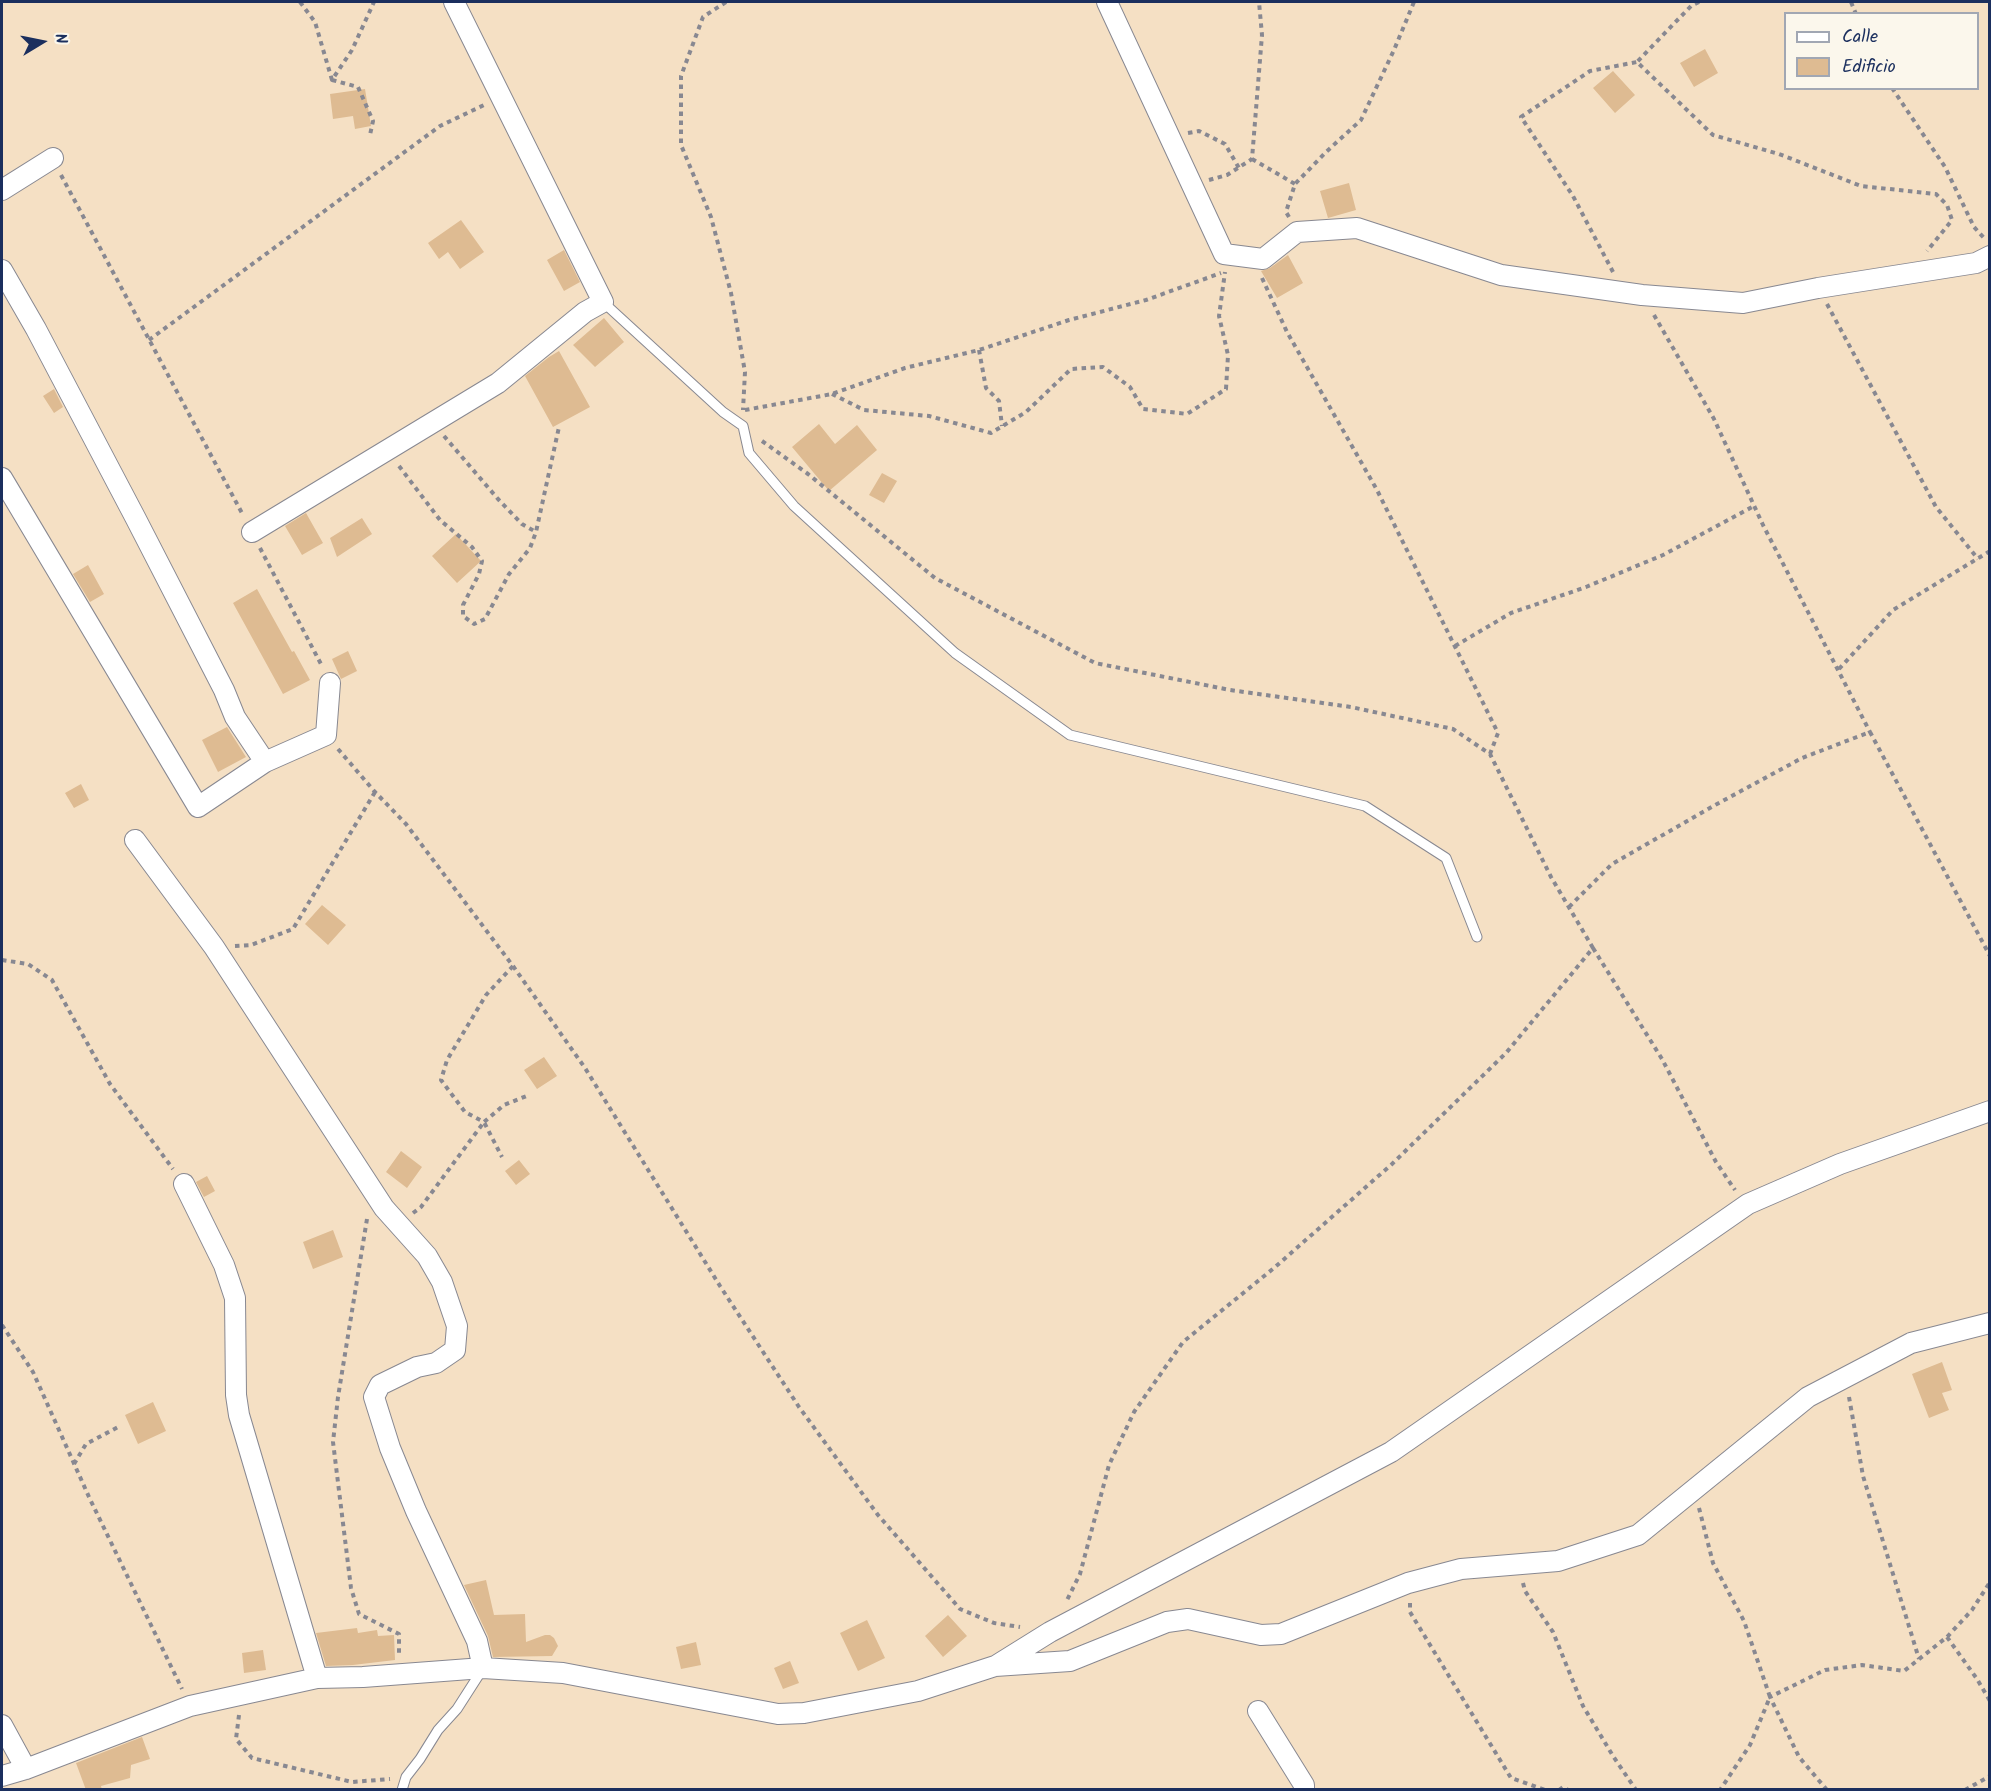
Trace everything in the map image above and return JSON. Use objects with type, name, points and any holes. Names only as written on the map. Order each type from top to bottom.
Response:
[{"type":"street","points":[[252,532],[498,383],[585,312],[603,302],[454,2]]},
{"type":"street","points":[[1107,2],[1224,254],[1263,259],[1297,232],[1357,228],[1501,275],[1642,295],[1743,303],[1818,288],[1908,275],[1976,262],[1989,256]]},
{"type":"street","points":[[2,190],[53,158]]},
{"type":"street","points":[[2,270],[36,329],[136,519],[224,690],[235,717],[265,762]]},
{"type":"street","points":[[2,478],[198,807],[265,762],[326,735],[330,683]]},
{"type":"street","points":[[135,840],[214,947],[372,1189],[427,1256],[442,1282],[457,1326],[455,1350],[436,1363],[417,1367],[380,1386],[374,1397],[390,1449],[416,1511],[477,1641],[483,1668]]},
{"type":"street","points":[[995,1666],[1050,1632],[1391,1452],[1748,1204],[1840,1164],[1989,1111]]},
{"type":"street","points":[[184,1184],[224,1265],[235,1298],[236,1395],[239,1415],[317,1678]]},
{"type":"street","points":[[2,1776],[190,1707],[317,1678],[483,1668],[563,1673],[778,1714],[804,1713],[918,1691],[995,1666],[1070,1660],[1167,1622],[1188,1619],[1261,1635],[1281,1634],[1408,1583],[1461,1569],[1558,1561],[1638,1535],[1808,1397],[1911,1343],[1989,1323]]},
{"type":"street","points":[[1258,1711],[1304,1785],[1304,1790]]},
{"type":"street","points":[[2,1725],[26,1769]]},
{"type":"lane","points":[[603,302],[723,412],[743,426],[749,453],[794,506],[955,653],[1070,735],[1365,806],[1446,858],[1477,937]]},
{"type":"lane","points":[[402,1790],[406,1777],[438,1730],[457,1709],[483,1668]]},
{"type":"path","points":[[300,2],[315,22],[332,80]]},
{"type":"path","points":[[332,80],[352,50],[374,2]]},
{"type":"path","points":[[726,2],[704,17],[681,76],[681,145],[711,217],[731,293],[745,372],[743,426],[808,474],[935,578],[1095,663],[1230,690],[1351,707],[1453,729],[1490,754],[1551,877],[1662,1059],[1716,1162],[1732,1186],[1748,1204]]},
{"type":"path","points":[[1252,159],[1262,36],[1259,2]]},
{"type":"path","points":[[1297,232],[1286,212],[1295,184],[1361,120],[1414,2]]},
{"type":"path","points":[[1699,2],[1691,6],[1637,62],[1590,71],[1521,117],[1573,196],[1618,282],[1642,295],[1714,419],[1754,506],[1989,956]]},
{"type":"path","points":[[1637,62],[1713,135],[1779,154],[1861,186],[1936,194],[1947,206],[1952,220],[1908,275]]},
{"type":"path","points":[[332,80],[358,87],[373,121],[370,135]]},
{"type":"path","points":[[1893,90],[1945,167],[1974,227],[1989,243]]},
{"type":"path","points":[[149,340],[440,126],[501,96]]},
{"type":"path","points":[[1169,136],[1198,131],[1226,144],[1239,168]]},
{"type":"path","points":[[53,158],[330,683]]},
{"type":"path","points":[[1192,184],[1227,175],[1252,159]]},
{"type":"path","points":[[1252,159],[1295,184]]},
{"type":"path","points":[[743,411],[832,394],[905,368],[979,350],[1069,320],[1146,300],[1225,272],[1245,257],[1377,490],[1498,733],[1490,754]]},
{"type":"path","points":[[832,394],[864,410],[929,416],[991,434],[1026,412],[1071,369],[1103,367],[1130,387],[1143,410],[1187,414],[1226,389],[1228,355],[1219,316],[1225,272]]},
{"type":"path","points":[[1818,288],[1936,507],[1978,559]]},
{"type":"path","points":[[979,350],[986,388],[999,401],[1002,426]]},
{"type":"path","points":[[432,422],[498,499],[522,524],[536,532]]},
{"type":"path","points":[[382,452],[404,470],[440,520],[472,547],[482,561],[480,574],[463,605],[463,616],[474,624],[484,619],[509,574],[530,548],[536,532],[559,427]]},
{"type":"path","points":[[1455,646],[1511,613],[1586,587],[1663,555],[1754,506]]},
{"type":"path","points":[[1839,669],[1893,610],[1989,551]]},
{"type":"path","points":[[1569,907],[1612,864],[1802,758],[1870,732]]},
{"type":"path","points":[[326,735],[406,824],[513,966],[585,1068],[720,1286],[799,1407],[878,1515],[960,1609],[994,1623],[1050,1632]]},
{"type":"path","points":[[214,947],[251,945],[293,929],[375,792]]},
{"type":"path","points":[[1065,1603],[1080,1575],[1109,1466],[1134,1412],[1183,1342],[1274,1268],[1392,1164],[1506,1053],[1593,948]]},
{"type":"path","points":[[2,960],[28,964],[52,980],[110,1084],[184,1184]]},
{"type":"path","points":[[502,1157],[484,1122],[465,1112],[441,1080],[447,1060],[486,995],[513,966]]},
{"type":"path","points":[[398,1223],[421,1207],[484,1122],[504,1105],[529,1095]]},
{"type":"path","points":[[363,1677],[399,1656],[399,1634],[360,1614],[351,1588],[333,1442],[372,1189]]},
{"type":"path","points":[[2,1325],[33,1372],[74,1464],[190,1707]]},
{"type":"path","points":[[1842,1378],[1849,1397],[1863,1476],[1919,1659]]},
{"type":"path","points":[[74,1464],[86,1444],[120,1426]]},
{"type":"path","points":[[1691,1492],[1698,1504],[1713,1563],[1744,1621],[1770,1697],[1799,1757],[1827,1790]]},
{"type":"path","points":[[1518,1563],[1525,1591],[1553,1632],[1583,1706],[1636,1790]]},
{"type":"path","points":[[1720,1790],[1750,1744],[1770,1697],[1825,1670],[1862,1665],[1904,1671],[1947,1637],[1972,1610],[1989,1582]]},
{"type":"path","points":[[1408,1583],[1410,1612],[1511,1778],[1545,1790]]},
{"type":"path","points":[[1947,1637],[1977,1679],[1989,1701]]},
{"type":"path","points":[[248,1694],[239,1713],[236,1739],[252,1758],[352,1782],[376,1782],[406,1777]]},
{"type":"path","points":[[1965,1790],[1989,1776]]},
{"type":"path","points":[[1559,1790],[1563,1787],[1568,1790]]},
{"type":"building","points":[[1705,49],[1718,73],[1694,87],[1680,63]]},
{"type":"building","points":[[1613,71],[1635,95],[1615,113],[1593,88]]},
{"type":"building","points":[[365,89],[371,126],[355,129],[353,116],[333,119],[330,94]]},
{"type":"building","points":[[1349,183],[1356,210],[1328,218],[1320,191]]},
{"type":"building","points":[[461,220],[484,252],[460,269],[448,252],[439,259],[428,243]]},
{"type":"building","points":[[564,250],[580,282],[564,291],[547,260]]},
{"type":"building","points":[[1288,255],[1303,283],[1277,298],[1261,271],[1270,268]]},
{"type":"building","points":[[604,318],[624,342],[595,367],[573,345]]},
{"type":"building","points":[[559,351],[590,407],[553,427],[525,376]]},
{"type":"building","points":[[54,389],[63,407],[54,413],[43,396]]},
{"type":"building","points":[[819,424],[835,444],[857,425],[877,450],[829,491],[792,447]]},
{"type":"building","points":[[882,473],[897,481],[884,503],[869,495]]},
{"type":"building","points":[[306,513],[323,543],[302,555],[285,526]]},
{"type":"building","points":[[362,518],[372,534],[337,557],[330,538]]},
{"type":"building","points":[[456,534],[481,561],[457,583],[432,556]]},
{"type":"building","points":[[88,565],[104,594],[90,602],[73,574]]},
{"type":"building","points":[[257,589],[310,680],[283,694],[233,603]]},
{"type":"building","points":[[348,651],[357,671],[341,679],[332,659]]},
{"type":"building","points":[[227,727],[246,757],[218,772],[202,740]]},
{"type":"building","points":[[81,784],[89,800],[74,808],[65,793]]},
{"type":"building","points":[[322,905],[346,925],[328,945],[305,924]]},
{"type":"building","points":[[544,1057],[557,1076],[537,1089],[524,1070]]},
{"type":"building","points":[[401,1151],[422,1167],[407,1188],[386,1172]]},
{"type":"building","points":[[519,1160],[530,1174],[516,1185],[505,1171]]},
{"type":"building","points":[[207,1176],[215,1191],[204,1197],[196,1182]]},
{"type":"building","points":[[333,1230],[343,1257],[313,1269],[303,1242]]},
{"type":"building","points":[[1942,1362],[1952,1390],[1942,1393],[1949,1410],[1929,1418],[1912,1374]]},
{"type":"building","points":[[153,1402],[166,1431],[138,1444],[125,1415]]},
{"type":"building","points":[[486,1580],[494,1615],[525,1614],[526,1642],[550,1635],[558,1646],[552,1656],[493,1657],[488,1636],[464,1585]]},
{"type":"building","points":[[948,1615],[967,1636],[943,1657],[925,1636]]},
{"type":"building","points":[[867,1620],[885,1658],[858,1671],[840,1633]]},
{"type":"building","points":[[357,1628],[358,1633],[377,1630],[378,1636],[394,1635],[395,1660],[326,1666],[316,1633]]},
{"type":"building","points":[[696,1642],[701,1665],[681,1669],[676,1647]]},
{"type":"building","points":[[263,1650],[266,1670],[244,1673],[242,1653]]},
{"type":"building","points":[[790,1661],[799,1683],[783,1689],[774,1668]]},
{"type":"building","points":[[142,1737],[150,1759],[131,1765],[130,1778],[101,1786],[102,1790],[86,1790],[76,1763]]}]
